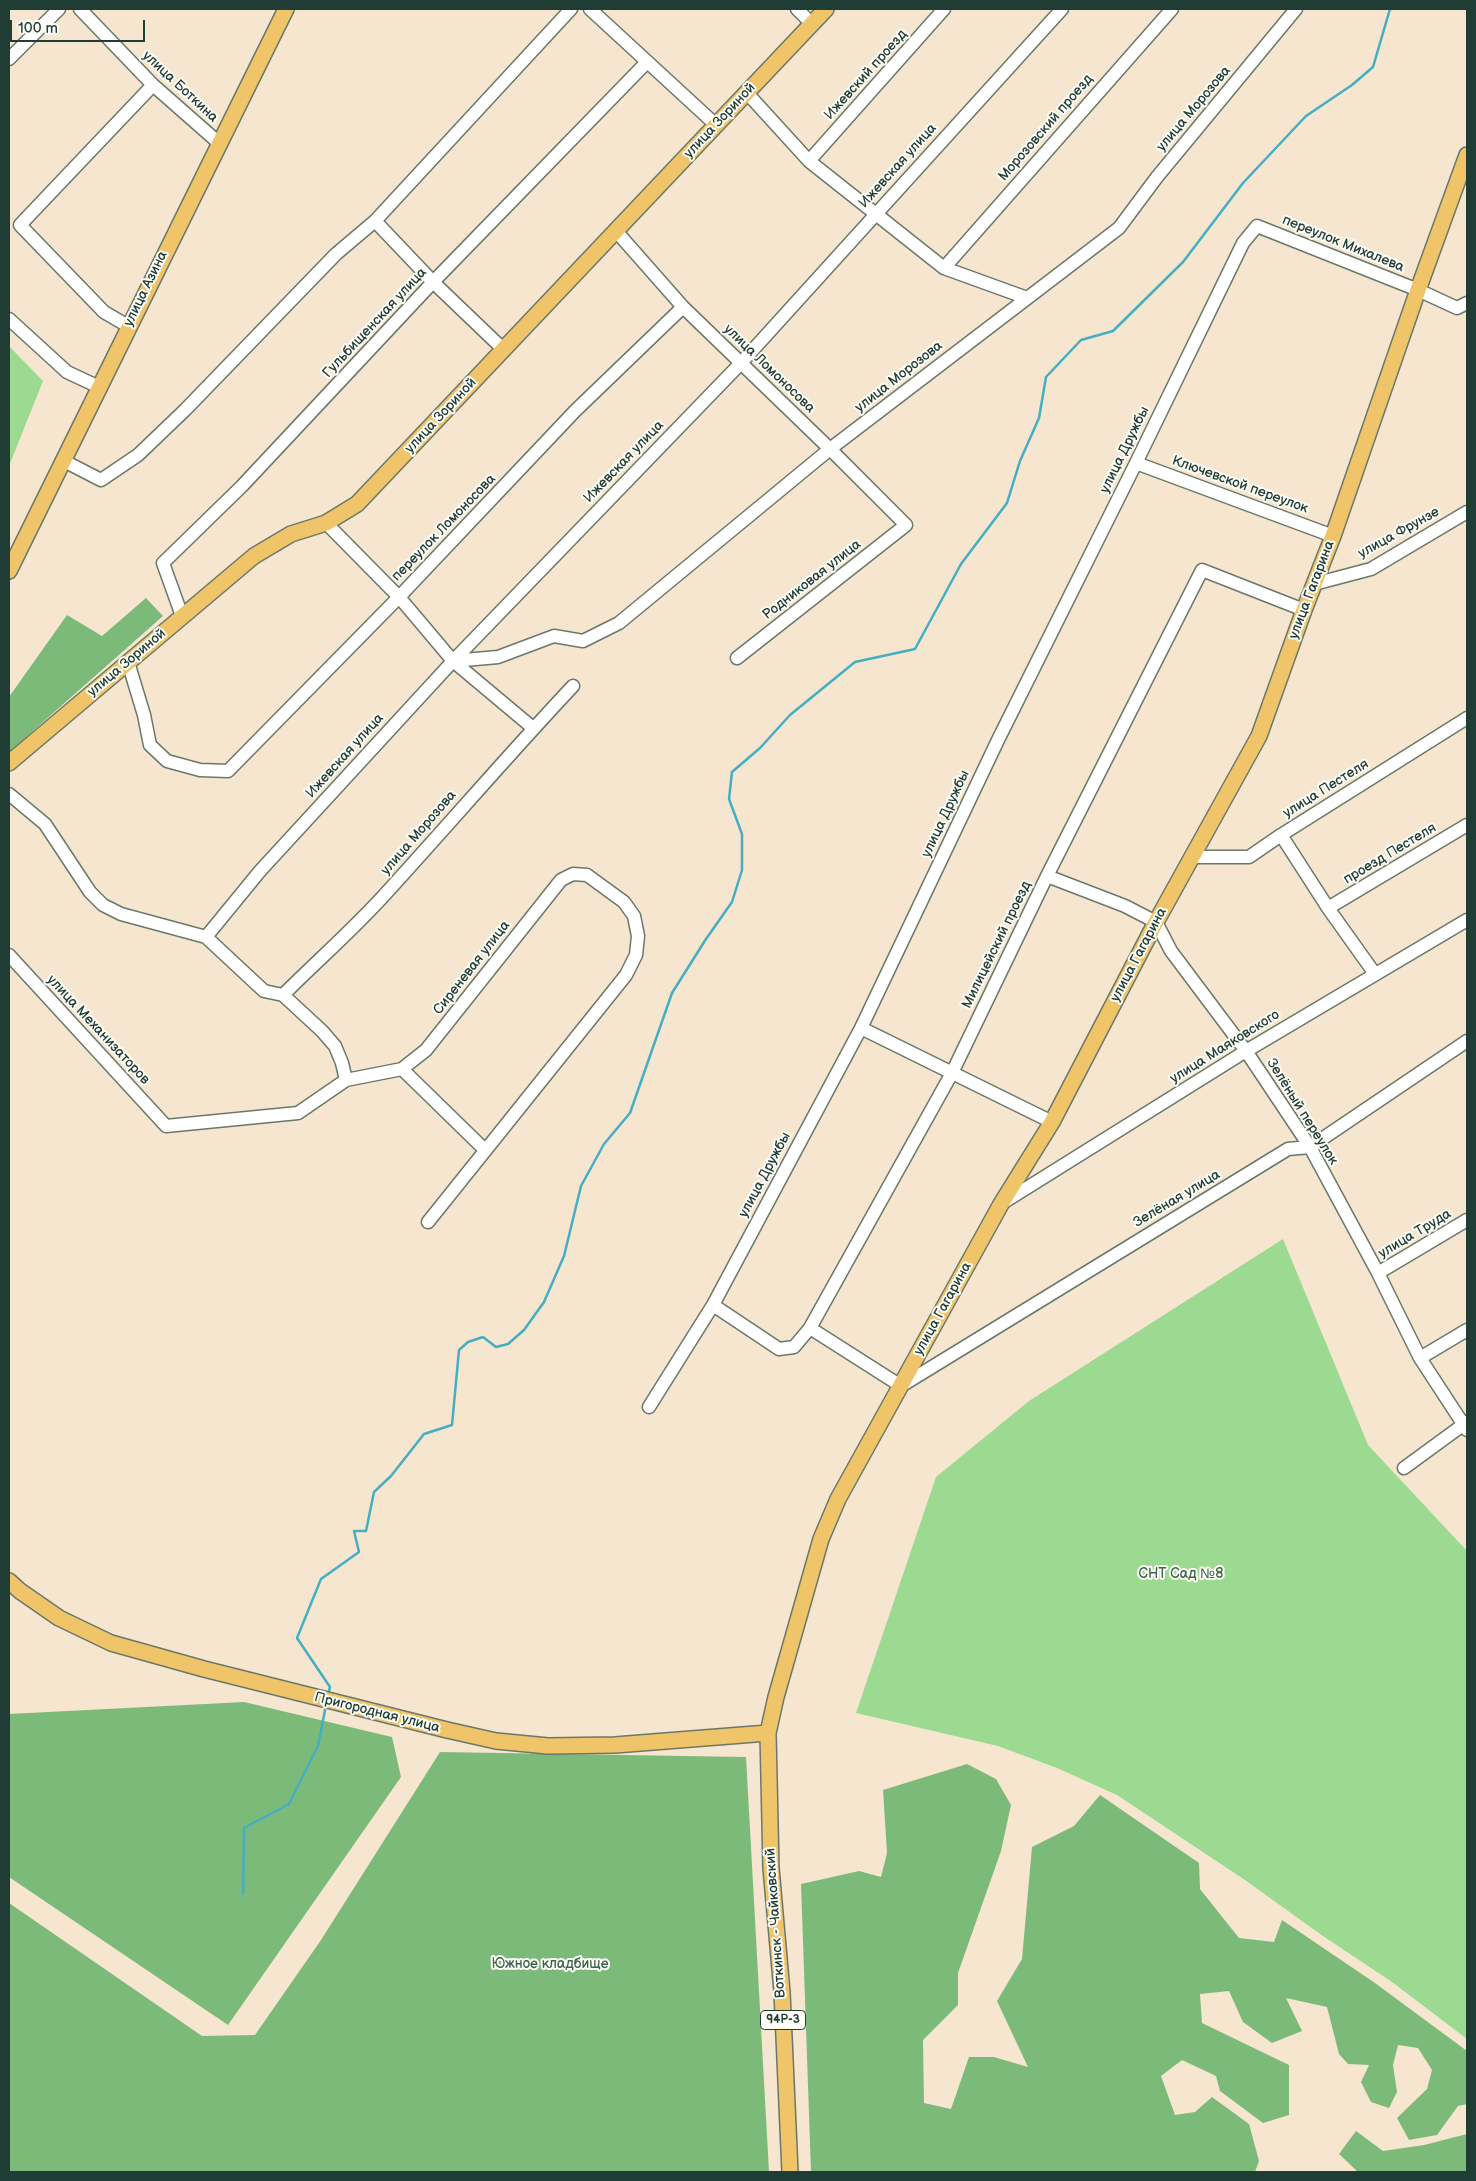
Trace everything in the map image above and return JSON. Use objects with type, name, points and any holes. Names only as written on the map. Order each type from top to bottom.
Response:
[{"type":"main road","name":"улица Азина","points":[[9,571],[64,462],[128,326],[286,9]]},
{"type":"main road","name":"улица Зориной","points":[[9,764],[254,556],[292,534],[326,523],[357,504],[826,9]]},
{"type":"main road","name":"улица Гагарина","points":[[768,1733],[776,1697],[821,1539],[838,1499],[1001,1204],[1052,1122],[1156,922],[1259,736],[1304,610],[1333,536],[1467,155]]},
{"type":"main road","name":"Пригородная улица","points":[[9,1582],[59,1618],[111,1643],[241,1678],[496,1741],[548,1746],[616,1745],[768,1733]]},
{"type":"main road","name":"Воткинск - Чайковский","points":[[768,1733],[770,1868],[782,1992],[790,2172]]},
{"type":"street","points":[[9,59],[59,9]]},
{"type":"street","name":"улица Боткина","points":[[80,9],[153,85],[219,143]]},
{"type":"street","points":[[64,462],[101,480],[138,455],[185,410],[336,254],[375,221],[571,9]]},
{"type":"street","points":[[590,9],[716,125]]},
{"type":"street","points":[[797,9],[812,24]]},
{"type":"street","name":"Ижевский проезд","points":[[809,161],[944,9]]},
{"type":"street","name":"Ижевская улица","points":[[206,936],[260,871],[452,661],[741,363],[1062,9]]},
{"type":"street","name":"Морозовский проезд","points":[[944,268],[1172,9]]},
{"type":"street","name":"улица Морозова","points":[[452,661],[498,657],[554,636],[583,640],[619,623],[830,449],[1119,228],[1157,177],[1296,9]]},
{"type":"street","name":"Гульбищенская улица","points":[[182,616],[163,563],[242,486],[433,282],[647,62]]},
{"type":"street","points":[[128,326],[104,312],[20,225],[153,85]]},
{"type":"street","points":[[747,93],[809,161],[944,268],[1027,298]]},
{"type":"street","points":[[375,221],[433,282],[504,350]]},
{"type":"street","name":"переулок Михалева","points":[[1257,226],[1418,290],[1457,308],[1467,303]]},
{"type":"street","name":"улица Дружбы","points":[[649,1407],[713,1305],[861,1028],[998,740],[1136,463],[1243,242],[1257,226]]},
{"type":"street","name":"улица Ломоносова","points":[[616,231],[683,307],[906,525]]},
{"type":"street","name":"переулок Ломоносова","points":[[128,662],[144,715],[150,745],[167,761],[200,770],[228,770],[399,597],[575,411],[683,307]]},
{"type":"street","points":[[9,319],[67,372],[99,387]]},
{"type":"street","name":"Ключевской переулок","points":[[1136,463],[1333,536]]},
{"type":"street","name":"улица Фрунзе","points":[[1314,584],[1371,569],[1467,512]]},
{"type":"street","points":[[326,523],[399,597],[452,661],[533,728]]},
{"type":"street","name":"Родниковая улица","points":[[737,658],[906,525]]},
{"type":"street","name":"Милицейский проезд","points":[[713,1305],[779,1350],[794,1347],[810,1328],[952,1073],[1048,876],[1202,570],[1304,610]]},
{"type":"street","name":"улица Морозова","points":[[283,995],[321,956],[345,937],[388,892],[533,728],[573,686]]},
{"type":"street","name":"улица Пестеля","points":[[1193,857],[1249,857],[1281,834],[1467,718]]},
{"type":"street","points":[[9,794],[45,824],[90,892],[103,905],[121,914],[206,936],[264,991],[283,995],[322,1031],[335,1046],[346,1080],[402,1069],[485,1150],[428,1222]]},
{"type":"street","name":"проезд Пестеля","points":[[1328,908],[1467,825]]},
{"type":"street","points":[[1281,834],[1328,908],[1374,974]]},
{"type":"street","name":"Сиреневая улица","points":[[402,1069],[426,1050],[561,880],[573,874],[586,875],[624,902],[634,916],[638,936],[636,955],[626,975],[485,1150]]},
{"type":"street","points":[[1048,876],[1125,906],[1156,922]]},
{"type":"street","name":"улица Маяковского","points":[[1001,1204],[1246,1051],[1467,920]]},
{"type":"street","name":"Зелёный переулок","points":[[1156,922],[1171,951],[1246,1051],[1310,1147],[1378,1273],[1420,1358],[1466,1425]]},
{"type":"street","name":"улица Механизаторов","points":[[9,955],[166,1126],[298,1113],[346,1080]]},
{"type":"street","points":[[861,1028],[1052,1122]]},
{"type":"street","name":"Зелёная улица","points":[[901,1386],[1288,1149],[1310,1147],[1467,1041]]},
{"type":"street","name":"улица Труда","points":[[1378,1273],[1467,1220]]},
{"type":"street","points":[[810,1328],[901,1386]]},
{"type":"street","points":[[1420,1358],[1467,1330]]},
{"type":"street","points":[[1404,1468],[1466,1425]]},
{"type":"green space","points":[[9,346],[43,381],[9,466]]},
{"type":"green space","points":[[146,598],[163,616],[9,752],[9,697],[67,615],[102,636]]},
{"type":"green space","name":"СНТ Сад №8","points":[[1283,1239],[1368,1445],[1467,1551],[1467,2039],[1392,1982],[1320,1934],[1245,1880],[1117,1795],[1057,1768],[998,1746],[856,1713],[936,1477],[1029,1401]]},
{"type":"green space","points":[[244,1702],[392,1737],[401,1777],[228,2025],[9,1877],[9,1714]]},
{"type":"green space","name":"Южное кладбище","points":[[440,1752],[746,1757],[769,2172],[9,2172],[9,1903],[202,2036],[255,2035],[321,1940]]},
{"type":"green space","points":[[967,1764],[996,1779],[1011,1805],[1001,1851],[958,1973],[958,2005],[923,2040],[924,2103],[951,2109],[969,2057],[994,2057],[1028,2067],[997,2001],[1022,1959],[1032,1847],[1074,1826],[1100,1795],[1199,1863],[1200,1889],[1239,1938],[1274,1942],[1282,1920],[1375,1983],[1467,2051],[1467,2104],[1458,2106],[1437,2135],[1409,2140],[1397,2118],[1427,2089],[1432,2070],[1418,2048],[1398,2045],[1393,2065],[1397,2092],[1389,2108],[1371,2102],[1361,2082],[1369,2065],[1348,2064],[1339,2054],[1327,2007],[1286,1998],[1302,2031],[1272,2043],[1243,2022],[1229,1991],[1200,1994],[1202,2023],[1289,2065],[1289,2115],[1263,2123],[1220,2091],[1216,2076],[1182,2060],[1161,2076],[1175,2115],[1195,2112],[1212,2097],[1249,2124],[1259,2161],[1255,2172],[811,2172],[801,1884],[859,1871],[881,1877],[887,1853],[883,1790]]},
{"type":"green space","points":[[1356,2131],[1383,2151],[1424,2145],[1467,2134],[1467,2172],[1358,2172],[1339,2154]]},
{"type":"waterway","points":[[328,1695],[330,1687],[297,1638],[321,1579],[359,1552],[354,1531],[366,1531],[374,1492],[391,1476],[424,1434],[452,1425],[459,1350],[468,1342],[483,1337],[496,1347],[508,1344],[524,1330],[544,1302],[564,1256],[581,1186],[604,1144],[630,1113],[672,993],[732,902],[742,870],[742,834],[729,799],[732,772],[760,748],[790,715],[855,662],[915,649],[961,564],[1007,503],[1020,461],[1039,418],[1046,377],[1081,340],[1113,331],[1183,262],[1243,183],[1306,116],[1352,85],[1373,67],[1390,9]]},
{"type":"waterway","points":[[243,1894],[244,1828],[289,1804],[318,1746],[326,1705]]}]
